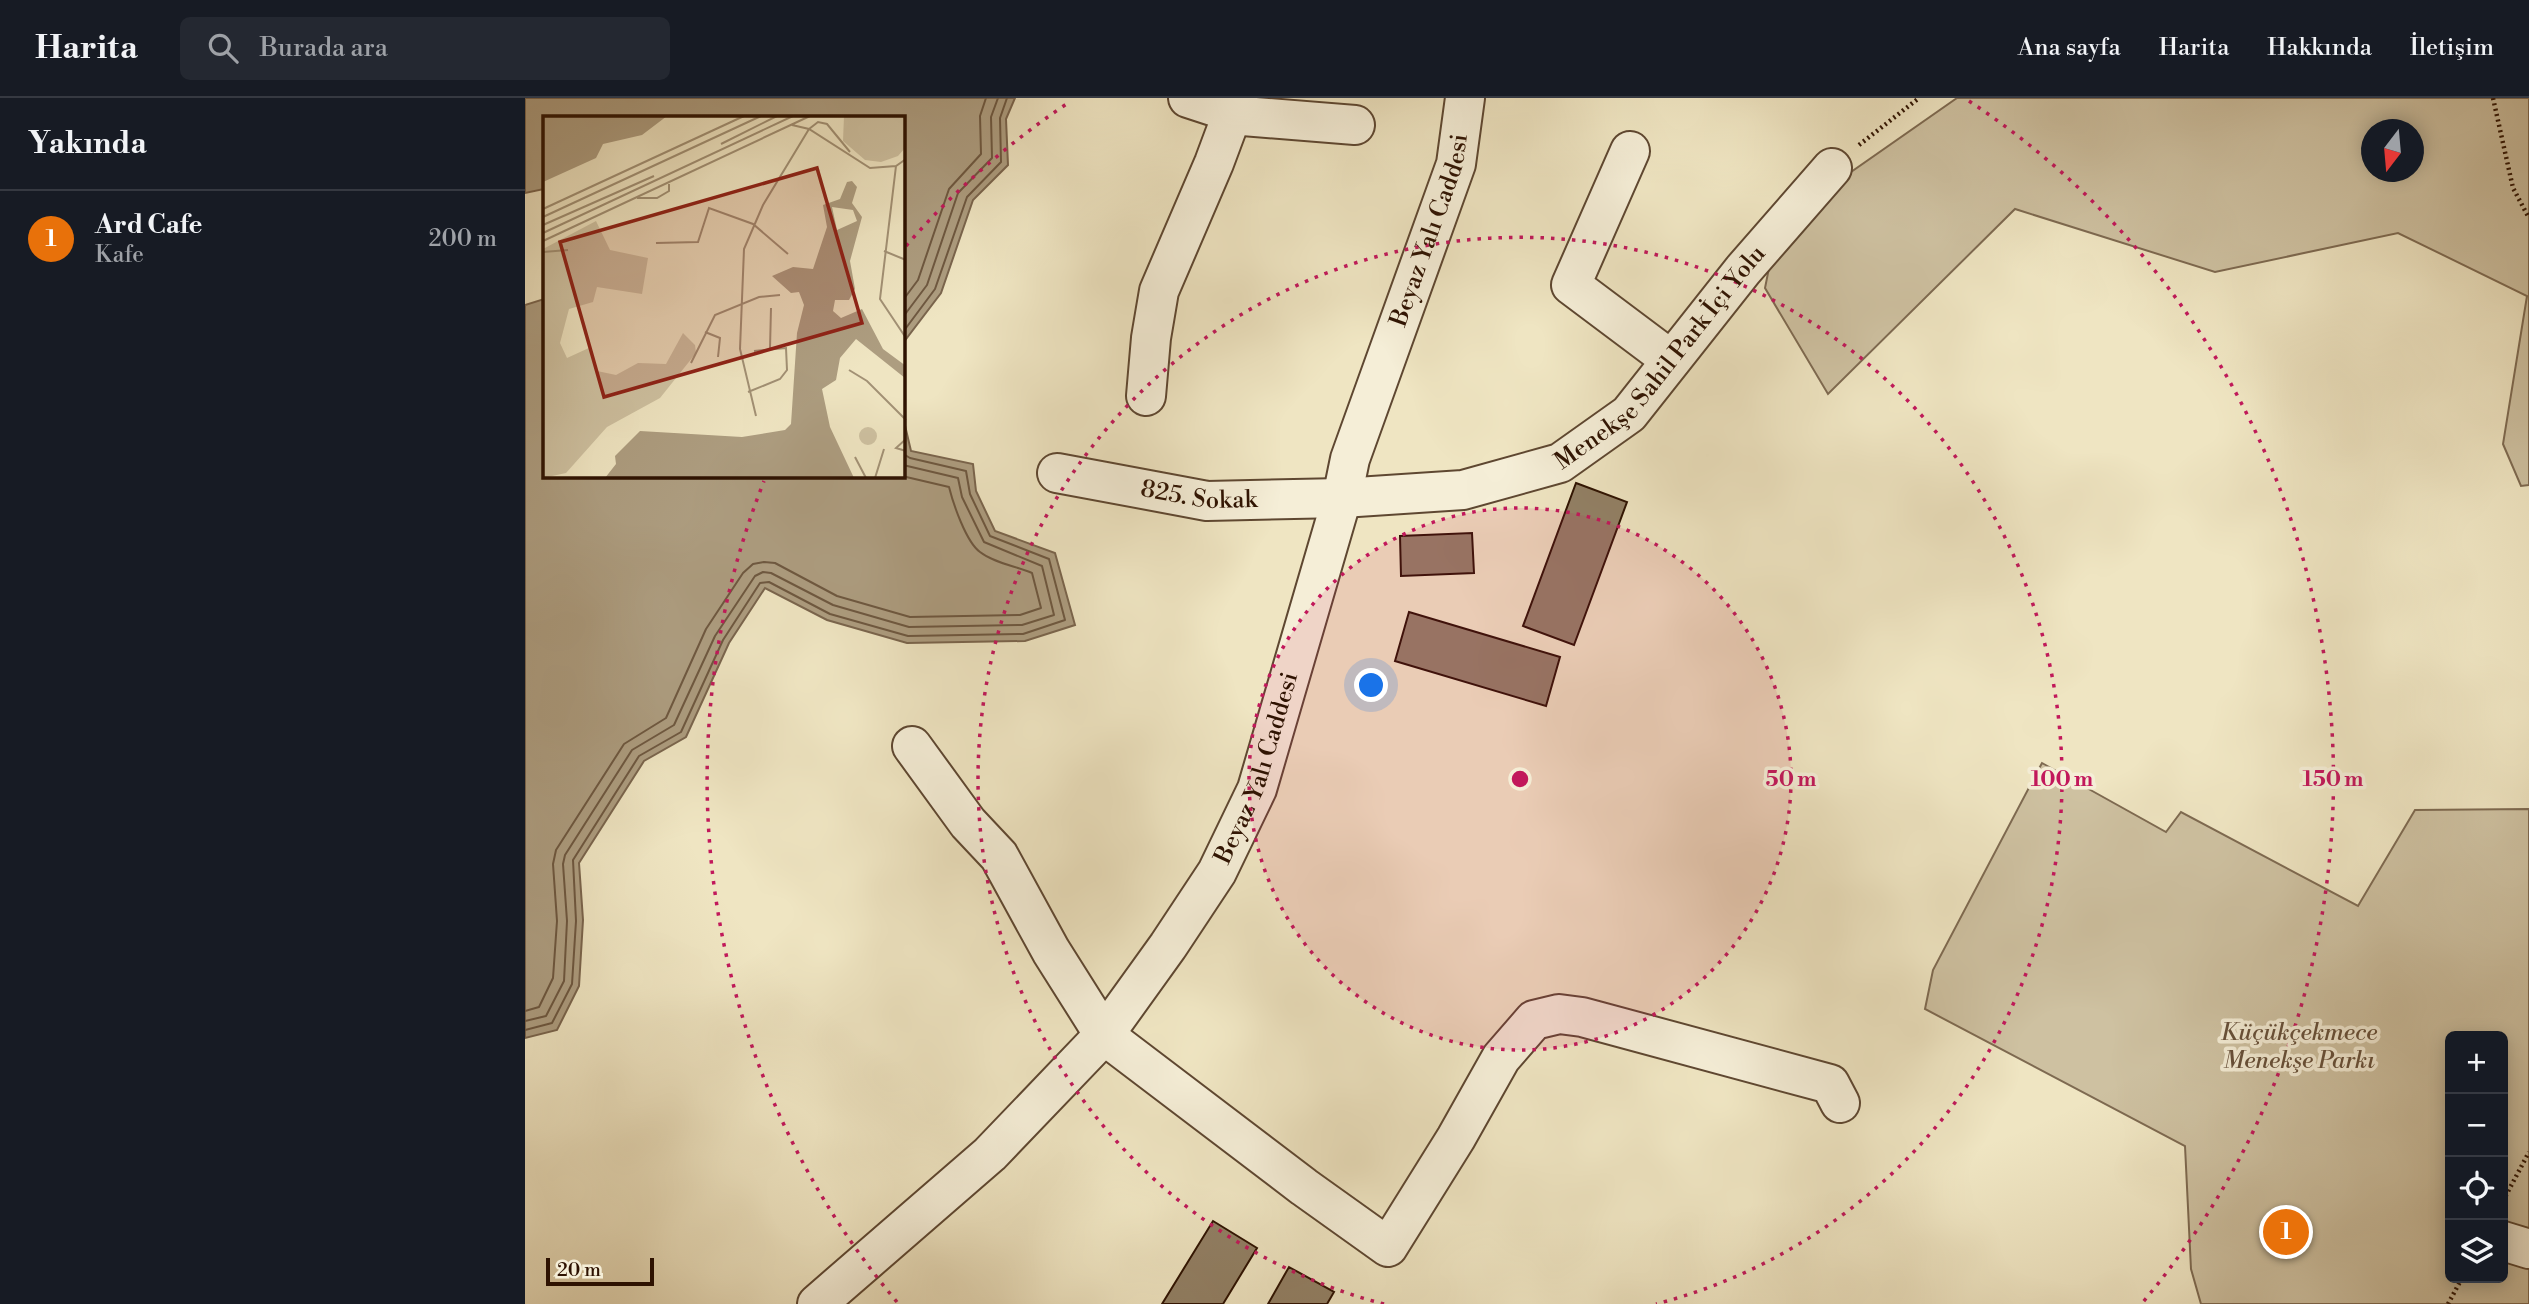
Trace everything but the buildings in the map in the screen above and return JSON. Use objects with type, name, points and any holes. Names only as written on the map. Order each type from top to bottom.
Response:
[{"type":"street","points":[[1188,98],[1243,116],[1355,125]]},
{"type":"street","name":"Beyaz Yalı Caddesi","points":[[817,1304],[990,1154],[1104,1035],[1217,872],[1257,789],[1342,498],[1350,459],[1456,164],[1465,98]]},
{"type":"street","points":[[1146,396],[1151,338],[1159,291],[1233,112]]},
{"type":"street","points":[[1630,151],[1571,285],[1671,360]]},
{"type":"street","name":"Menekşe Sahil Park İçi Yolu","points":[[1342,498],[1463,490],[1560,463],[1629,414],[1743,270],[1832,168]]},
{"type":"street","name":"825. Sokak","points":[[1057,472],[1207,501],[1342,498]]},
{"type":"street","points":[[912,746],[968,823],[999,856],[1051,951],[1104,1035],[1304,1187],[1388,1247],[1456,1138],[1501,1058],[1534,1020],[1559,1014],[1613,1024],[1830,1084],[1840,1103]]},
{"type":"street","points":[[2508,1243],[2529,1250]]},
{"type":"path","points":[[1832,168],[1919,98]]},
{"type":"path","points":[[2500,98],[2493,99],[2513,188],[2529,218]]},
{"type":"path","points":[[2508,1192],[2529,1152]]},
{"type":"path","points":[[2448,1304],[2459,1283]]},
{"type":"green space","points":[[1957,98],[2529,98],[2529,485],[2521,486],[2503,444],[2527,296],[2398,233],[2215,272],[2015,209],[1828,394],[1765,288],[1778,223]]},
{"type":"green space","name":"Küçükçekmece Menekşe Parkı","points":[[2042,763],[2166,832],[2181,812],[2358,906],[2415,810],[2529,809],[2529,1304],[2201,1304],[2191,1269],[2185,1146],[1925,1009],[1933,970]]},
{"type":"water","points":[[525,98],[1015,98],[1006,119],[1008,165],[973,200],[941,293],[905,340],[905,116],[543,116],[543,189],[525,193]]},
{"type":"water","points":[[543,299],[543,478],[905,478],[905,426],[911,451],[973,464],[976,491],[995,531],[1055,553],[1075,625],[1025,641],[907,643],[827,620],[765,588],[729,643],[686,737],[644,761],[579,863],[583,920],[579,986],[557,1030],[525,1038],[525,305]]},
{"type":"place","name":"Ard Cafe","points":[[2286,1232]]}]
